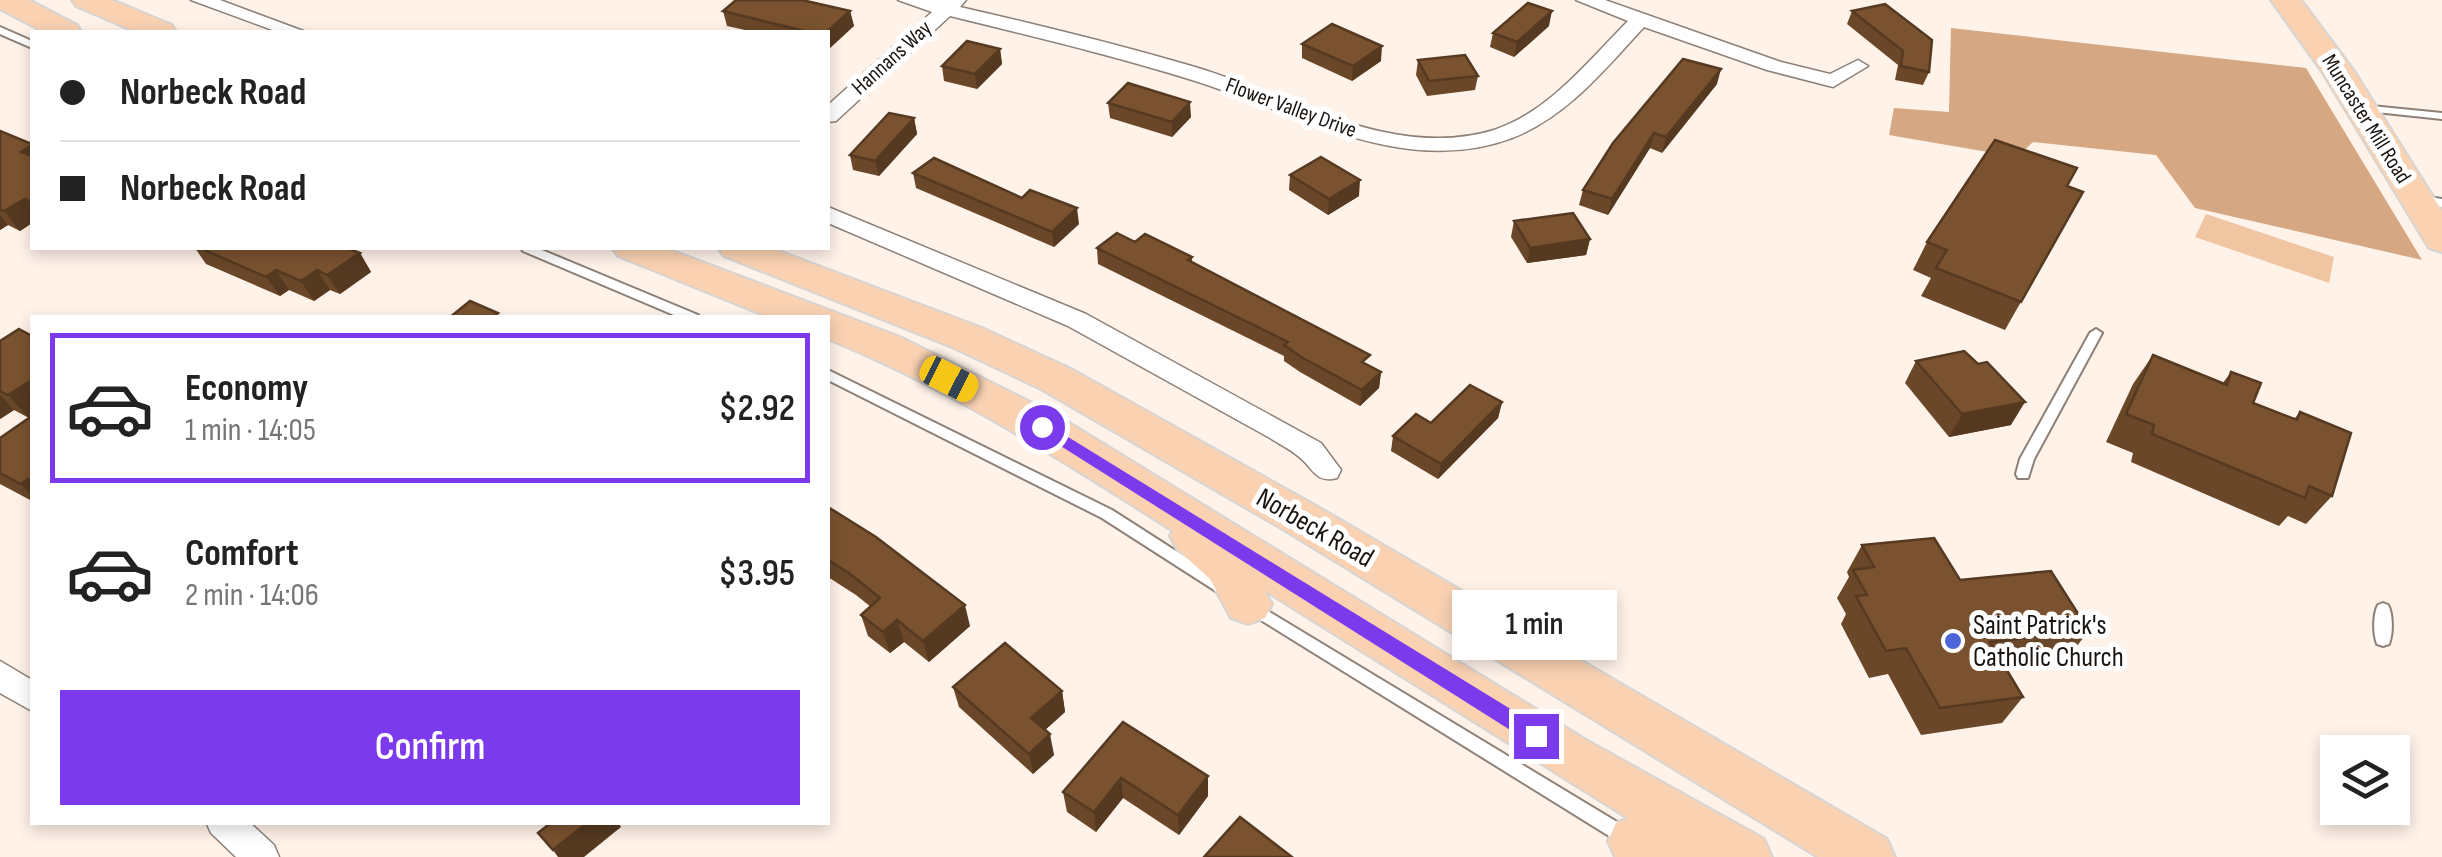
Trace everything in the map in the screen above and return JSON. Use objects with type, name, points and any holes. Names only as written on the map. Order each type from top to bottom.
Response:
[{"type":"main road","points":[[6,0],[62,30]]},
{"type":"main road","points":[[87,0],[156,30]]},
{"type":"main road","name":"Muncaster Mill Road","points":[[2286,0],[2429,200],[2442,240]]},
{"type":"main road","points":[[645,250],[674,254],[804,315]]},
{"type":"main road","name":"Norbeck Road","points":[[741,250],[968,338],[1056,379],[1302,519],[1868,857]]},
{"type":"main road","name":"Norbeck Road","points":[[830,325],[886,348],[1042,427],[1190,515],[1568,756],[1733,850]]},
{"type":"main road","points":[[1132,484],[1226,566],[1248,604]]},
{"type":"main road","points":[[1647,849],[1733,850]]},
{"type":"street","points":[[201,0],[290,30]]},
{"type":"street","name":"Flower Valley Drive","points":[[908,0],[951,5],[1202,76],[1362,135],[1440,145],[1501,135],[1545,115],[1639,20]]},
{"type":"street","points":[[1586,0],[1833,82],[1858,66]]},
{"type":"street","name":"Hannans Way","points":[[830,114],[951,5]]},
{"type":"street","name":"Norbeck Road","points":[[830,215],[1077,320],[1280,431],[1311,450],[1327,470]]},
{"type":"street","points":[[0,675],[30,696]]},
{"type":"street","points":[[226,825],[261,857]]},
{"type":"lane","points":[[0,30],[30,44]]},
{"type":"lane","points":[[2360,108],[2442,116]]},
{"type":"lane","points":[[532,250],[687,315]]},
{"type":"lane","points":[[2023,474],[2027,459],[2096,333]]},
{"type":"lane","points":[[830,376],[1107,514],[1647,849]]},
{"type":"lane","points":[[2383,609],[2383,639]]},
{"type":"shaded area","points":[[1951,28],[2306,68],[2422,260],[2195,208],[2156,155],[2033,142],[2017,157],[1889,135],[1894,108],[1949,112]]},
{"type":"shaded area","points":[[2206,214],[2334,257],[2329,283],[2195,237]]},
{"type":"building","points":[[736,0],[802,0],[850,11],[829,30],[800,30],[723,11]]},
{"type":"building","points":[[1528,3],[1552,11],[1517,42],[1493,33]]},
{"type":"building","points":[[1885,4],[1932,40],[1929,72],[1901,66],[1903,51],[1852,11]]},
{"type":"building","points":[[1332,24],[1382,46],[1353,66],[1302,44]]},
{"type":"building","points":[[967,41],[1000,49],[975,74],[942,66]]},
{"type":"building","points":[[1465,55],[1478,76],[1429,81],[1418,60]]},
{"type":"building","points":[[1683,59],[1721,69],[1666,137],[1654,133],[1612,199],[1583,190],[1613,143]]},
{"type":"building","points":[[1128,83],[1190,102],[1172,122],[1108,103]]},
{"type":"building","points":[[889,113],[914,118],[875,161],[850,155]]},
{"type":"building","points":[[0,131],[30,143],[21,152],[30,155],[30,201],[25,199],[4,211],[0,209]]},
{"type":"building","points":[[1995,140],[2077,168],[2067,186],[2083,192],[2021,302],[1936,268],[1947,250],[1927,242]]},
{"type":"building","points":[[1321,157],[1360,180],[1329,199],[1290,175]]},
{"type":"building","points":[[934,158],[1022,198],[1030,190],[1077,208],[1052,232],[913,173]]},
{"type":"building","points":[[1573,213],[1590,239],[1530,248],[1514,221]]},
{"type":"building","points":[[1117,233],[1135,242],[1145,234],[1192,257],[1188,260],[1370,355],[1362,362],[1381,372],[1362,390],[1301,357],[1284,345],[1288,342],[1097,248]]},
{"type":"building","points":[[205,250],[360,253],[327,275],[317,270],[301,281],[276,270],[266,277]]},
{"type":"building","points":[[470,301],[498,313],[496,315],[453,315]]},
{"type":"building","points":[[19,329],[30,335],[30,381],[8,395],[0,391],[0,341]]},
{"type":"building","points":[[1964,351],[1978,364],[1987,362],[2025,402],[1962,414],[1916,361]]},
{"type":"building","points":[[2153,355],[2227,385],[2231,372],[2261,383],[2253,403],[2297,420],[2300,412],[2351,433],[2332,496],[2309,486],[2305,498],[2152,434],[2154,425],[2126,414]]},
{"type":"building","points":[[1470,385],[1502,402],[1441,464],[1393,436],[1416,414],[1431,423]]},
{"type":"building","points":[[30,417],[30,480],[21,484],[0,473],[0,438]]},
{"type":"building","points":[[830,508],[876,537],[965,605],[923,641],[897,620],[883,632],[861,615],[880,598],[830,561]]},
{"type":"building","name":"Saint Patrick's Catholic Church","points":[[1934,538],[1960,580],[2051,571],[2089,631],[1990,642],[2023,697],[1940,708],[1906,648],[1886,651],[1856,596],[1867,595],[1853,570],[1874,567],[1862,545]]},
{"type":"building","points":[[1005,643],[1062,691],[1031,718],[1050,734],[1029,754],[953,687]]},
{"type":"building","points":[[1123,722],[1208,776],[1178,815],[1121,778],[1094,812],[1063,792]]},
{"type":"building","points":[[1240,817],[1292,857],[1204,857]]},
{"type":"building","points":[[548,825],[584,825],[553,850],[538,833]]},
{"type":"place","name":"Saint Patrick's Catholic Church","points":[[1953,641]]},
{"type":"route","points":[[1042,427],[1190,515],[1536,736]]}]
